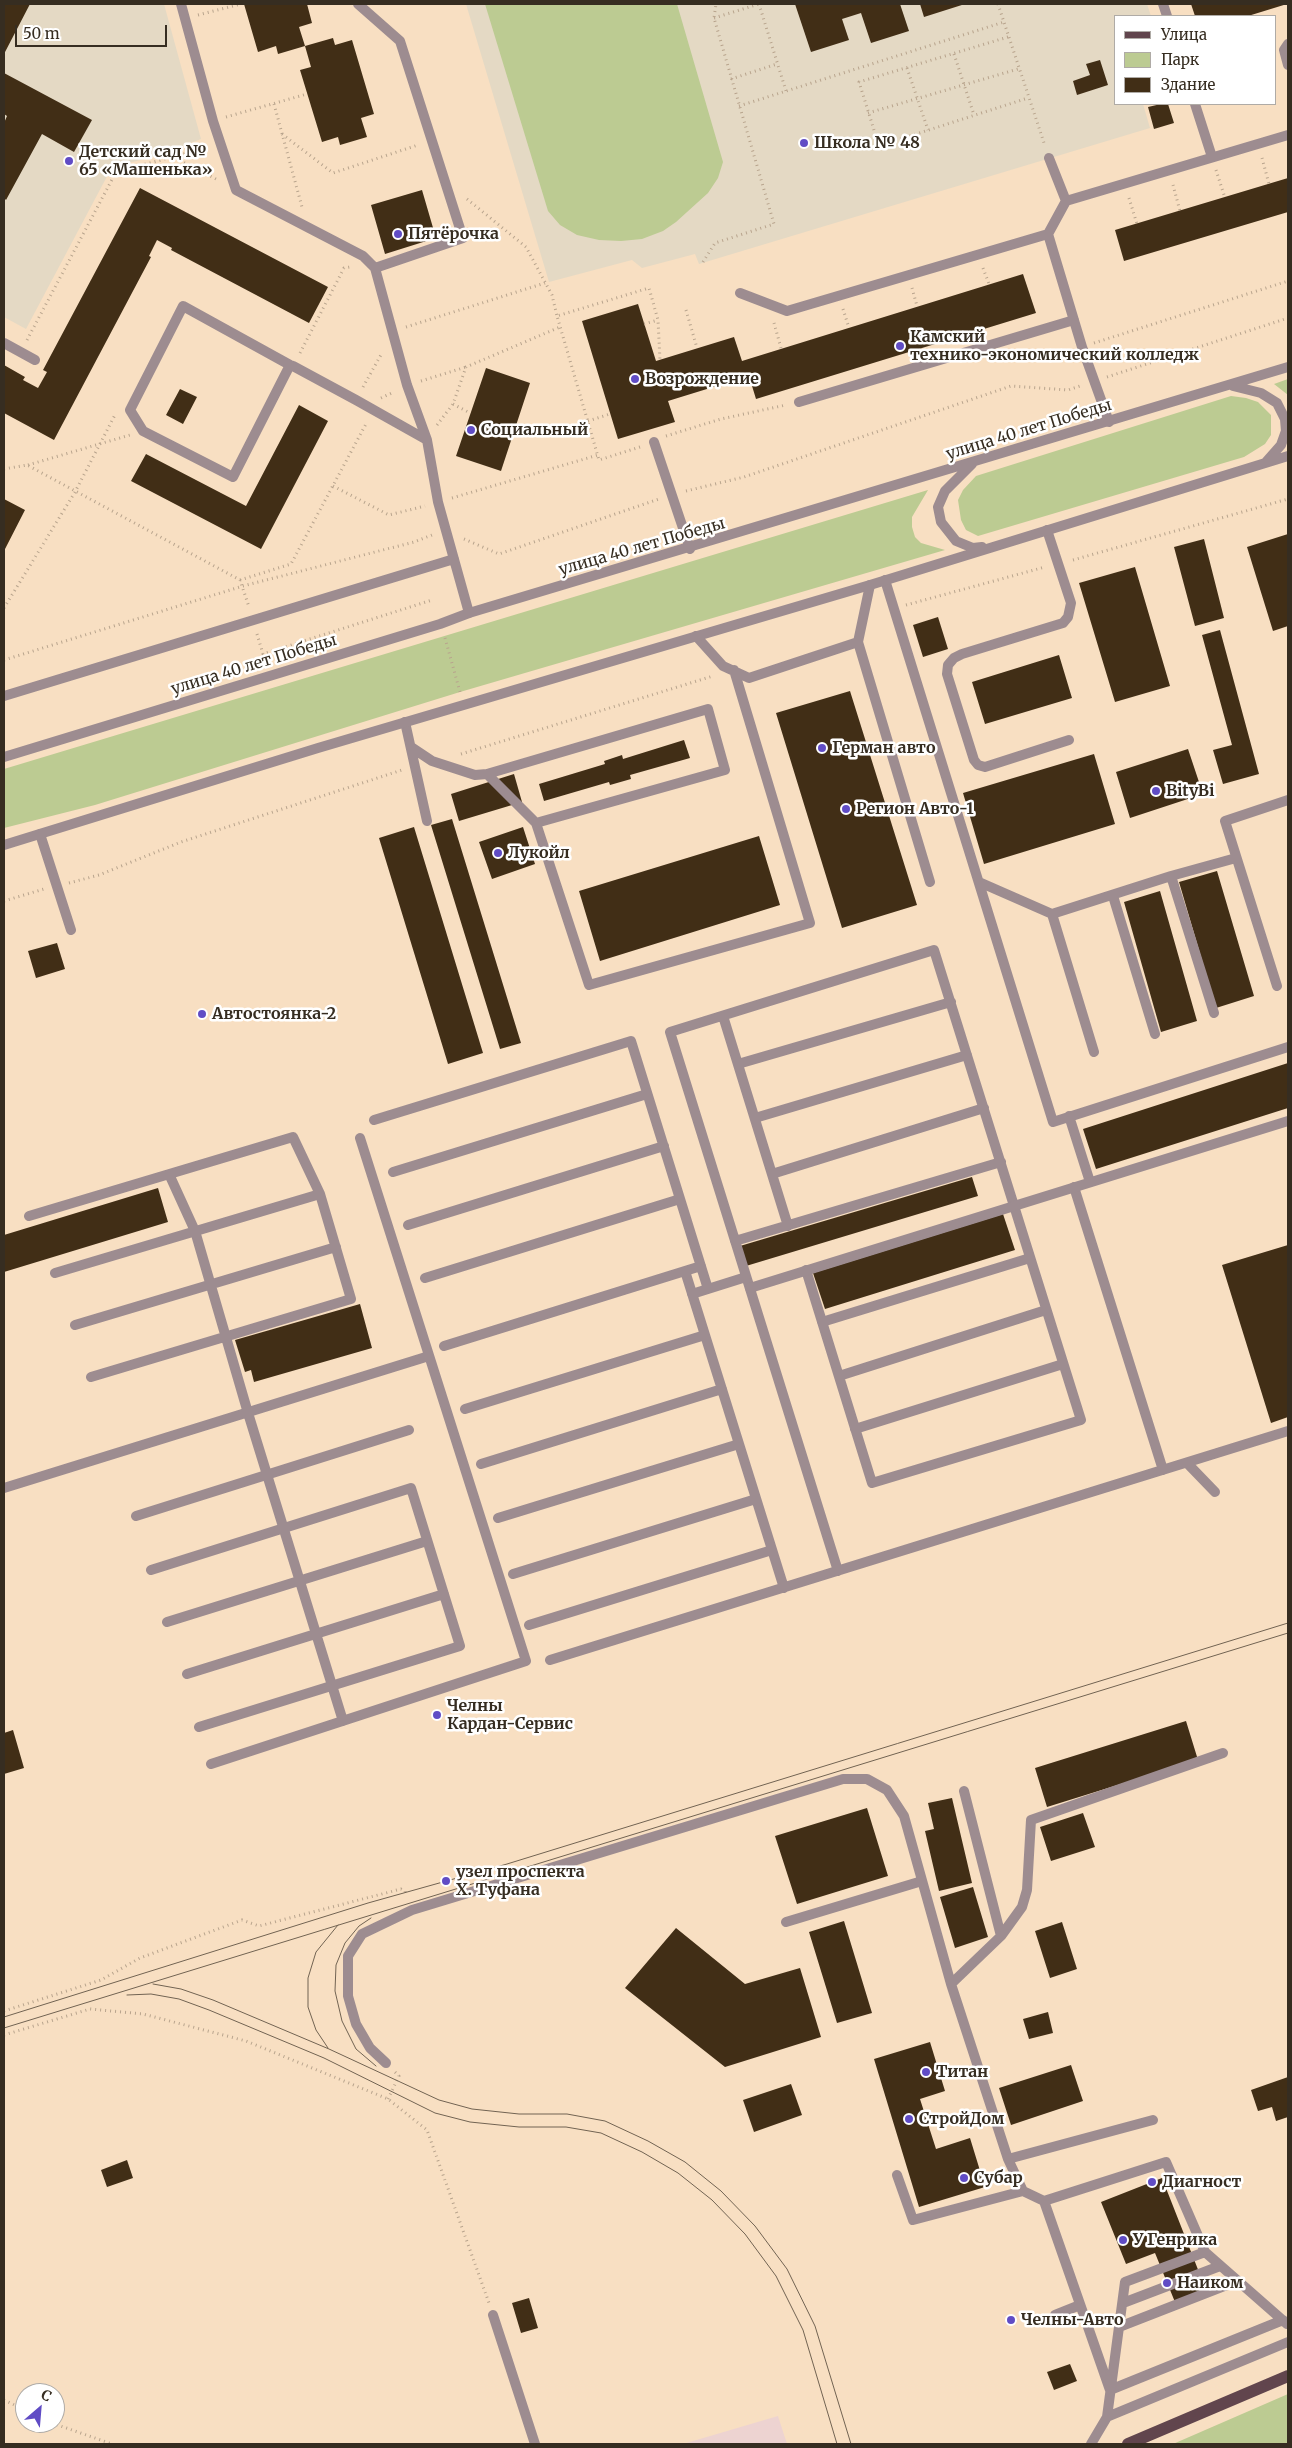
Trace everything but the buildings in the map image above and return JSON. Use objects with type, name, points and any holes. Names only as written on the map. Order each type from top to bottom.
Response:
[{"type":"main road","points":[[1128,2444],[1288,2376]]},
{"type":"street","points":[[180,4],[213,121],[236,190],[363,256],[375,268],[394,331],[407,385],[427,440],[438,502],[469,613]]},
{"type":"street","points":[[358,4],[400,41],[463,238],[375,268]]},
{"type":"street","points":[[1288,44],[1284,50],[1288,65]]},
{"type":"street","points":[[1195,105],[1212,157]]},
{"type":"street","points":[[740,293],[787,311],[1048,234],[1066,201],[1288,135]]},
{"type":"street","points":[[1049,158],[1066,201]]},
{"type":"street","points":[[1048,234],[1082,346],[1109,422]]},
{"type":"street","points":[[292,366],[233,477],[143,431],[130,410],[183,306],[427,440]]},
{"type":"street","points":[[799,402],[1074,320]]},
{"type":"street","points":[[4,343],[35,360]]},
{"type":"street","name":"улица 40 лет Победы","points":[[4,756],[431,627],[469,613],[690,549],[1231,386],[1288,367]]},
{"type":"street","points":[[1231,386],[1261,393],[1277,403],[1285,419],[1286,431],[1281,445],[1266,463]]},
{"type":"street","points":[[654,442],[670,495],[690,549]]},
{"type":"street","points":[[4,845],[405,722],[870,585],[1288,456]]},
{"type":"street","points":[[973,463],[945,491],[938,507],[941,522],[956,541],[973,548],[1005,543]]},
{"type":"street","points":[[1047,530],[1071,603],[1068,617],[1063,623],[962,654],[954,658],[948,665],[947,674],[974,760],[978,765],[985,767],[1069,740]]},
{"type":"street","points":[[4,696],[454,559]]},
{"type":"street","points":[[885,580],[1053,1122],[1288,1047]]},
{"type":"street","points":[[870,585],[858,642],[930,882]]},
{"type":"street","points":[[696,636],[723,666],[749,678],[858,642]]},
{"type":"street","points":[[487,774],[536,823],[589,985],[810,923],[734,670]]},
{"type":"street","points":[[411,747],[432,761],[474,775],[487,774],[708,709],[725,770],[536,823]]},
{"type":"street","points":[[405,722],[427,821]]},
{"type":"street","points":[[1277,986],[1225,821],[1288,800]]},
{"type":"street","points":[[40,834],[71,930]]},
{"type":"street","points":[[979,882],[1052,914],[1171,876],[1236,858]]},
{"type":"street","points":[[1171,876],[1214,1013]]},
{"type":"street","points":[[1113,896],[1155,1034]]},
{"type":"street","points":[[1052,914],[1094,1052]]},
{"type":"street","points":[[806,1270],[872,1483],[1081,1420],[934,950],[670,1032],[838,1571]]},
{"type":"street","points":[[738,1064],[951,1002]]},
{"type":"street","points":[[723,1016],[788,1226]]},
{"type":"street","points":[[374,1120],[631,1041],[708,1289]]},
{"type":"street","points":[[755,1118],[967,1055]]},
{"type":"street","points":[[393,1172],[647,1094]]},
{"type":"street","points":[[772,1174],[984,1108]]},
{"type":"street","points":[[1069,1116],[1090,1182]]},
{"type":"street","points":[[750,1288],[1288,1121]]},
{"type":"street","points":[[29,1216],[293,1137],[320,1194],[352,1299],[91,1377]]},
{"type":"street","points":[[211,1764],[526,1661],[360,1138]]},
{"type":"street","points":[[408,1225],[664,1146]]},
{"type":"street","points":[[735,1241],[1000,1162]]},
{"type":"street","points":[[169,1174],[195,1231],[248,1412],[343,1720]]},
{"type":"street","points":[[1074,1187],[1163,1470]]},
{"type":"street","points":[[55,1273],[320,1194]]},
{"type":"street","points":[[425,1278],[680,1199]]},
{"type":"street","points":[[75,1325],[336,1247]]},
{"type":"street","points":[[822,1322],[1030,1258]]},
{"type":"street","points":[[444,1346],[701,1266]]},
{"type":"street","points":[[685,1271],[784,1588]]},
{"type":"street","points":[[692,1294],[746,1277]]},
{"type":"street","points":[[839,1376],[1046,1310]]},
{"type":"street","points":[[464,1409],[705,1335]]},
{"type":"street","points":[[4,1488],[429,1356]]},
{"type":"street","points":[[855,1429],[1063,1364]]},
{"type":"street","points":[[481,1464],[722,1389]]},
{"type":"street","points":[[136,1516],[409,1430]]},
{"type":"street","points":[[550,1660],[1288,1432]]},
{"type":"street","points":[[498,1518],[739,1444]]},
{"type":"street","points":[[1187,1463],[1215,1492]]},
{"type":"street","points":[[151,1570],[410,1488],[460,1646],[199,1728]]},
{"type":"street","points":[[513,1574],[756,1499]]},
{"type":"street","points":[[168,1622],[427,1541]]},
{"type":"street","points":[[529,1625],[772,1550]]},
{"type":"street","points":[[187,1674],[444,1594]]},
{"type":"street","points":[[951,1984],[1001,1936],[1022,1907],[1027,1890],[1031,1820],[1223,1753]]},
{"type":"street","points":[[386,2063],[370,2048],[356,2024],[348,1996],[348,1956],[362,1934],[412,1910],[843,1779],[867,1779],[887,1790],[904,1816],[951,1984],[1008,2159],[1023,2190],[1044,2201],[1110,2390]]},
{"type":"street","points":[[964,1791],[1001,1936]]},
{"type":"street","points":[[786,1922],[922,1881]]},
{"type":"street","points":[[1008,2159],[1153,2120]]},
{"type":"street","points":[[1044,2201],[1166,2162],[1205,2252],[1286,2322],[1110,2390]]},
{"type":"street","points":[[897,2175],[913,2220],[1023,2190]]},
{"type":"street","points":[[1091,2444],[1107,2417],[1125,2282],[1205,2252]]},
{"type":"street","points":[[1123,2303],[1220,2266]]},
{"type":"street","points":[[1119,2327],[1237,2281]]},
{"type":"street","points":[[1055,2315],[1080,2305]]},
{"type":"street","points":[[494,2315],[535,2444]]},
{"type":"street","points":[[1107,2417],[1288,2342]]},
{"type":"path","points":[[184,18],[241,4]]},
{"type":"path","points":[[702,262],[715,243],[774,224],[714,18],[716,4]]},
{"type":"path","points":[[714,18],[759,4],[786,91]]},
{"type":"path","points":[[998,4],[1049,158]]},
{"type":"path","points":[[739,106],[1004,22]]},
{"type":"path","points":[[1008,37],[859,82],[868,113],[879,146],[1028,98]]},
{"type":"path","points":[[954,54],[974,115]]},
{"type":"path","points":[[731,79],[777,64]]},
{"type":"path","points":[[907,68],[928,130]]},
{"type":"path","points":[[868,113],[1018,69]]},
{"type":"path","points":[[213,121],[308,94]]},
{"type":"path","points":[[274,104],[308,228]]},
{"type":"path","points":[[282,134],[333,173],[433,140]]},
{"type":"path","points":[[20,352],[116,172],[174,158],[220,144]]},
{"type":"path","points":[[1257,144],[1270,184]]},
{"type":"path","points":[[1212,157],[1225,198]]},
{"type":"path","points":[[174,158],[236,190]]},
{"type":"path","points":[[1169,170],[1180,210]]},
{"type":"path","points":[[444,181],[526,247],[552,295],[599,460],[654,442],[680,430],[720,419],[799,402]]},
{"type":"path","points":[[1125,184],[1137,224]]},
{"type":"path","points":[[292,366],[344,268],[358,267],[363,256]]},
{"type":"path","points":[[1082,346],[1288,281]]},
{"type":"path","points":[[394,331],[545,283]]},
{"type":"path","points":[[557,316],[649,288],[658,320],[660,360]]},
{"type":"path","points":[[769,304],[782,348]]},
{"type":"path","points":[[686,310],[697,348]]},
{"type":"path","points":[[4,660],[243,586],[414,542],[440,532],[447,532],[499,554],[670,495],[744,477],[1011,386],[1068,390],[1288,318]]},
{"type":"path","points":[[644,324],[658,320]]},
{"type":"path","points":[[427,440],[453,404],[466,367],[560,327]]},
{"type":"path","points":[[356,400],[383,353]]},
{"type":"path","points":[[453,404],[470,413]]},
{"type":"path","points":[[4,608],[75,492],[117,411],[130,410]]},
{"type":"path","points":[[240,580],[292,564],[373,410]]},
{"type":"path","points":[[588,421],[610,414]]},
{"type":"path","points":[[4,469],[28,465],[143,431]]},
{"type":"path","points":[[333,486],[389,515],[598,455]]},
{"type":"path","points":[[28,465],[240,580],[263,654],[432,600]]},
{"type":"path","points":[[894,608],[1288,499]]},
{"type":"path","points":[[444,635],[460,692]]},
{"type":"path","points":[[459,755],[734,670]]},
{"type":"path","points":[[4,900],[99,875],[181,842],[416,765]]},
{"type":"path","points":[[4,2011],[101,1980],[140,1958],[242,1920],[259,1926],[401,1889]]},
{"type":"path","points":[[4,2035],[90,2009],[143,2014],[246,2041],[388,2099],[427,2130],[494,2315]]},
{"type":"path","points":[[386,2063],[399,2076],[388,2099]]},
{"type":"path","points":[[65,2428],[112,2444]]},
{"type":"shaded area","name":"Детский сад № 65 «Машенька»","points":[[4,4],[164,4],[201,139],[157,156],[112,167],[26,329],[4,317]]},
{"type":"shaded area","name":"Школа № 48","points":[[466,4],[1147,4],[1151,15],[1114,15],[1114,105],[1143,105],[1150,128],[699,264],[695,254],[642,268],[632,260],[549,282]]},
{"type":"shaded area","points":[[778,2416],[787,2444],[683,2444]]},
{"type":"green space","points":[[485,4],[677,4],[723,162],[718,178],[708,193],[676,222],[663,231],[642,239],[621,241],[599,240],[577,235],[560,225],[548,211]]},
{"type":"green space","points":[[1288,379],[1288,395],[1274,384]]},
{"type":"green space","points":[[1231,396],[1258,402],[1271,415],[1271,435],[1265,444],[1244,457],[978,536],[966,530],[961,520],[958,500],[963,490],[976,476]]},
{"type":"green space","points":[[928,490],[912,517],[912,527],[915,537],[921,543],[945,550],[460,692],[95,805],[4,828],[4,769]]},
{"type":"green space","points":[[1288,2394],[1288,2444],[1173,2444]]},
{"type":"tram line","points":[[4,2017],[368,1903],[507,1864],[1288,1623]]},
{"type":"tram line","points":[[4,2028],[1288,1633]]},
{"type":"tram line","points":[[371,1918],[359,1926],[345,1943],[336,1965],[335,1991],[342,2021],[356,2049],[376,2066]]},
{"type":"tram line","points":[[328,2048],[316,2030],[308,2007],[308,1978],[316,1952],[338,1925]]},
{"type":"tram line","points":[[153,1984],[181,1989],[213,2000],[329,2049],[439,2100],[472,2109],[519,2114],[567,2114],[605,2121],[648,2141],[685,2162],[721,2191],[755,2226],[787,2269],[815,2326],[851,2444]]},
{"type":"tram line","points":[[127,1995],[151,1994],[179,1999],[209,2010],[324,2058],[435,2113],[470,2122],[519,2127],[566,2127],[601,2133],[642,2152],[678,2173],[712,2200],[745,2234],[776,2276],[803,2330],[837,2444]]},
{"type":"place","name":"Школа № 48","points":[[804,143]]},
{"type":"place","name":"Детский сад № 65 «Машенька»","points":[[69,161]]},
{"type":"place","name":"Пятёрочка","points":[[398,234]]},
{"type":"place","name":"Камский технико-экономический колледж","points":[[900,346]]},
{"type":"place","name":"Возрождение","points":[[635,379]]},
{"type":"place","name":"Социальный","points":[[471,430]]},
{"type":"place","name":"Герман авто","points":[[822,748]]},
{"type":"place","name":"BityBi","points":[[1156,791]]},
{"type":"place","name":"Регион Авто-1","points":[[846,809]]},
{"type":"place","name":"Лукойл","points":[[498,853]]},
{"type":"place","name":"Автостоянка-2","points":[[202,1014]]},
{"type":"place","name":"Челны Кардан-Сервис","points":[[437,1715]]},
{"type":"place","name":"узел проспекта Х. Туфана","points":[[446,1881]]},
{"type":"place","name":"Титан","points":[[926,2072]]},
{"type":"place","name":"СтройДом","points":[[909,2119]]},
{"type":"place","name":"Субар","points":[[964,2178]]},
{"type":"place","name":"Диагност","points":[[1152,2182]]},
{"type":"place","name":"У Генрика","points":[[1123,2240]]},
{"type":"place","name":"Наиком","points":[[1167,2283]]},
{"type":"place","name":"Челны-Авто","points":[[1011,2320]]}]
